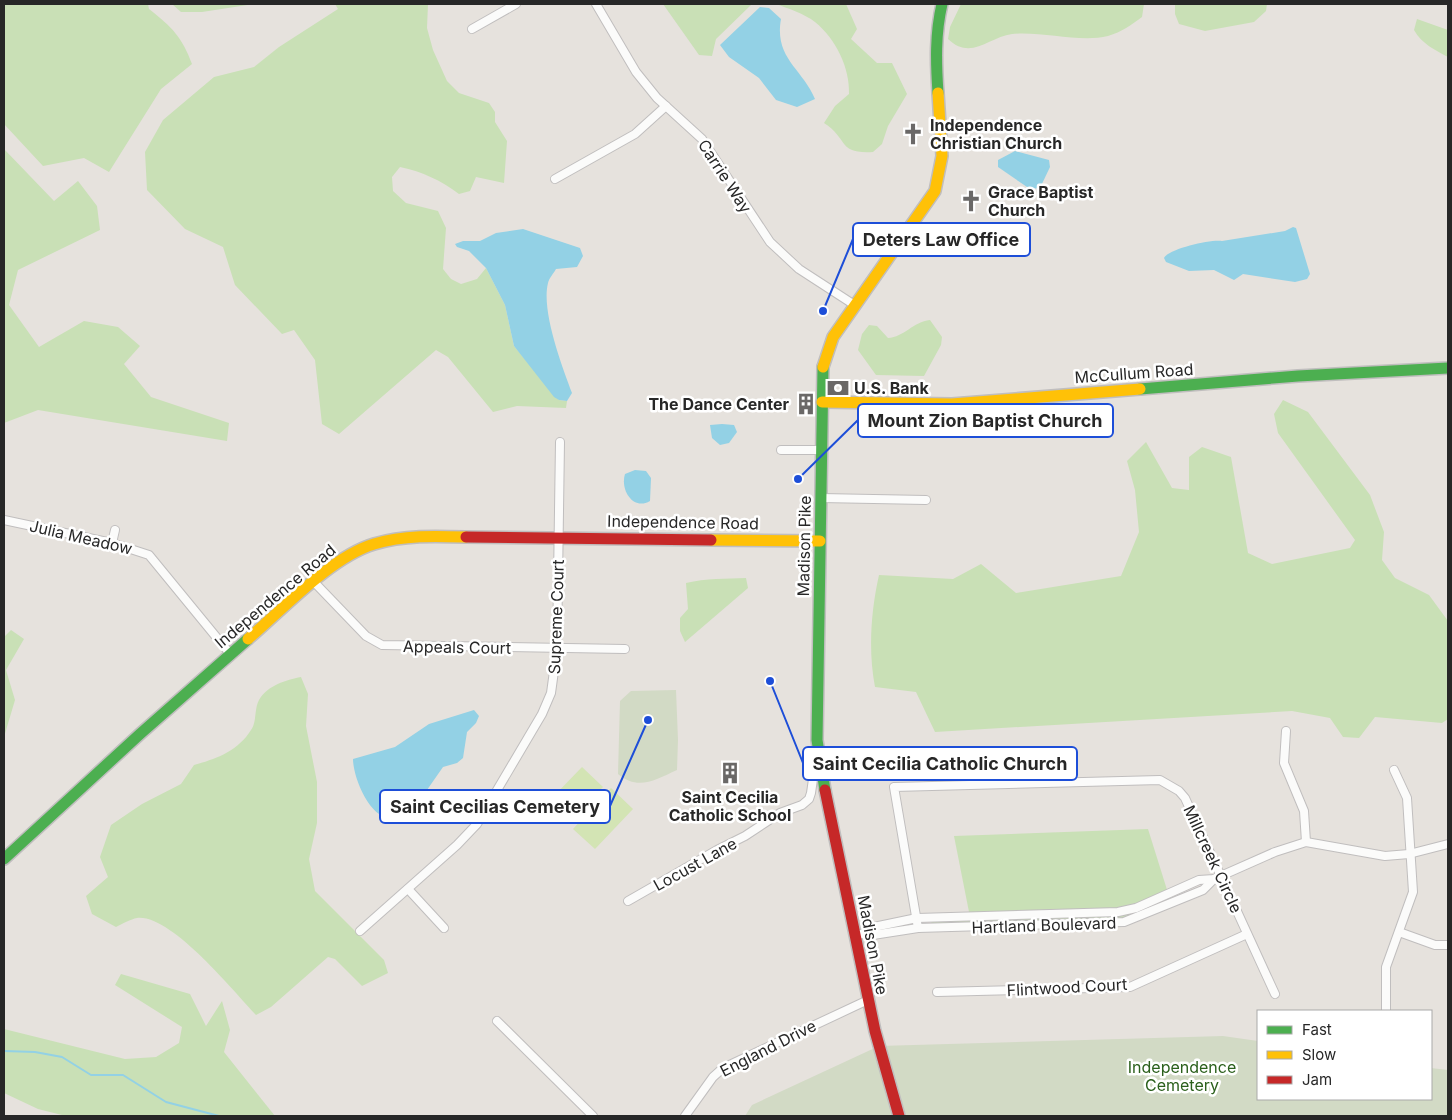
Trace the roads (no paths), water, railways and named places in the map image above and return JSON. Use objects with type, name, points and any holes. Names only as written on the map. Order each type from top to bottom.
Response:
[{"type":"street","points":[[472,29],[516,4]]},
{"type":"street","name":"Carrie Way","points":[[596,4],[636,72],[666,106],[702,139],[770,242],[799,269],[856,306]]},
{"type":"street","name":"Madison Pike","points":[[899,1116],[868,1000],[859,934],[822,771],[817,715],[822,372],[826,350],[929,202],[938,180],[942,156],[936,56],[938,20],[942,4]]},
{"type":"street","points":[[555,179],[635,134],[666,106]]},
{"type":"street","name":"McCullum Road","points":[[822,402],[952,404],[1298,376],[1448,368]]},
{"type":"street","name":"Supreme Court","points":[[360,931],[457,845],[477,824],[542,714],[554,679],[557,648],[560,442]]},
{"type":"street","points":[[781,450],[821,450]]},
{"type":"street","points":[[821,498],[926,500]]},
{"type":"street","name":"Julia Meadow","points":[[4,520],[112,543],[149,555],[231,655]]},
{"type":"street","points":[[112,543],[115,530]]},
{"type":"street","name":"Independence Road","points":[[4,859],[80,788],[330,567],[357,551],[390,540],[415,536],[820,541]]},
{"type":"street","name":"Appeals Court","points":[[314,582],[366,636],[382,645],[625,649]]},
{"type":"street","points":[[1286,731],[1284,763],[1304,811],[1306,842]]},
{"type":"street","points":[[1386,1010],[1386,966],[1413,892],[1409,854],[1407,798],[1394,770]]},
{"type":"street","name":"Locust Lane","points":[[628,901],[745,836],[780,813],[802,805],[809,799],[814,772],[822,771]]},
{"type":"street","name":"Millcreek Circle","points":[[918,928],[894,787],[1160,780],[1174,787],[1185,798],[1218,878],[1247,934],[1274,994]]},
{"type":"street","name":"Hartland Boulevard","points":[[859,934],[873,935],[918,928],[1124,922],[1203,890],[1218,878],[1274,852],[1306,842],[1373,854],[1409,854],[1448,844]]},
{"type":"street","name":"Hartland Boulevard","points":[[859,934],[869,928],[917,918],[1118,912],[1136,908],[1199,880],[1218,878]]},
{"type":"street","points":[[408,889],[444,928]]},
{"type":"street","points":[[1399,932],[1430,944],[1448,945]]},
{"type":"street","name":"Flintwood Court","points":[[937,992],[1130,986],[1247,934]]},
{"type":"street","name":"England Drive","points":[[685,1116],[713,1077],[723,1068],[868,1000]]},
{"type":"street","points":[[496,1021],[593,1116]]},
{"type":"water","points":[[760,7],[769,8],[781,19],[780,32],[785,53],[810,88],[815,99],[797,107],[776,100],[759,78],[729,57],[720,45]]},
{"type":"water","points":[[1015,151],[1049,160],[1050,167],[1040,188],[1030,189],[998,167],[998,160]]},
{"type":"water","points":[[1293,227],[1296,228],[1310,274],[1307,279],[1295,282],[1243,274],[1234,280],[1214,270],[1189,271],[1166,262],[1164,258],[1173,251],[1190,245],[1285,231]]},
{"type":"water","points":[[523,229],[580,248],[583,256],[577,267],[556,269],[549,281],[547,295],[550,323],[572,393],[567,401],[554,397],[514,346],[505,305],[486,268],[469,251],[457,247],[455,244],[463,241],[480,241],[496,233]]},
{"type":"water","points":[[710,425],[734,425],[737,432],[729,443],[720,445],[712,438]]},
{"type":"water","points":[[635,470],[646,471],[651,478],[650,501],[638,503],[633,501],[626,492],[624,486],[625,474]]},
{"type":"water","points":[[474,710],[479,716],[476,723],[467,732],[463,758],[457,763],[443,767],[420,800],[399,810],[397,817],[388,818],[372,808],[360,788],[353,759],[395,747],[429,724]]},
{"type":"waterway","points":[[4,1051],[35,1052],[62,1057],[91,1075],[123,1075],[166,1102],[219,1116]]},
{"type":"place","name":"Independence Christian Church","points":[[913,134]]},
{"type":"place","name":"Grace Baptist Church","points":[[971,201]]},
{"type":"place","name":"Deters Law Office","points":[[823,311]]},
{"type":"place","name":"U.S. Bank","points":[[838,388]]},
{"type":"place","name":"The Dance Center","points":[[806,404]]},
{"type":"place","name":"Mount Zion Baptist Church","points":[[798,479]]},
{"type":"place","name":"Saint Cecilia Catholic Church","points":[[770,681]]},
{"type":"place","name":"Saint Cecilias Cemetery","points":[[648,720]]},
{"type":"place","name":"Saint Cecilia Catholic School","points":[[730,773]]},
{"type":"park label","name":"Independence Cemetery","points":[[1182,1076]]}]
